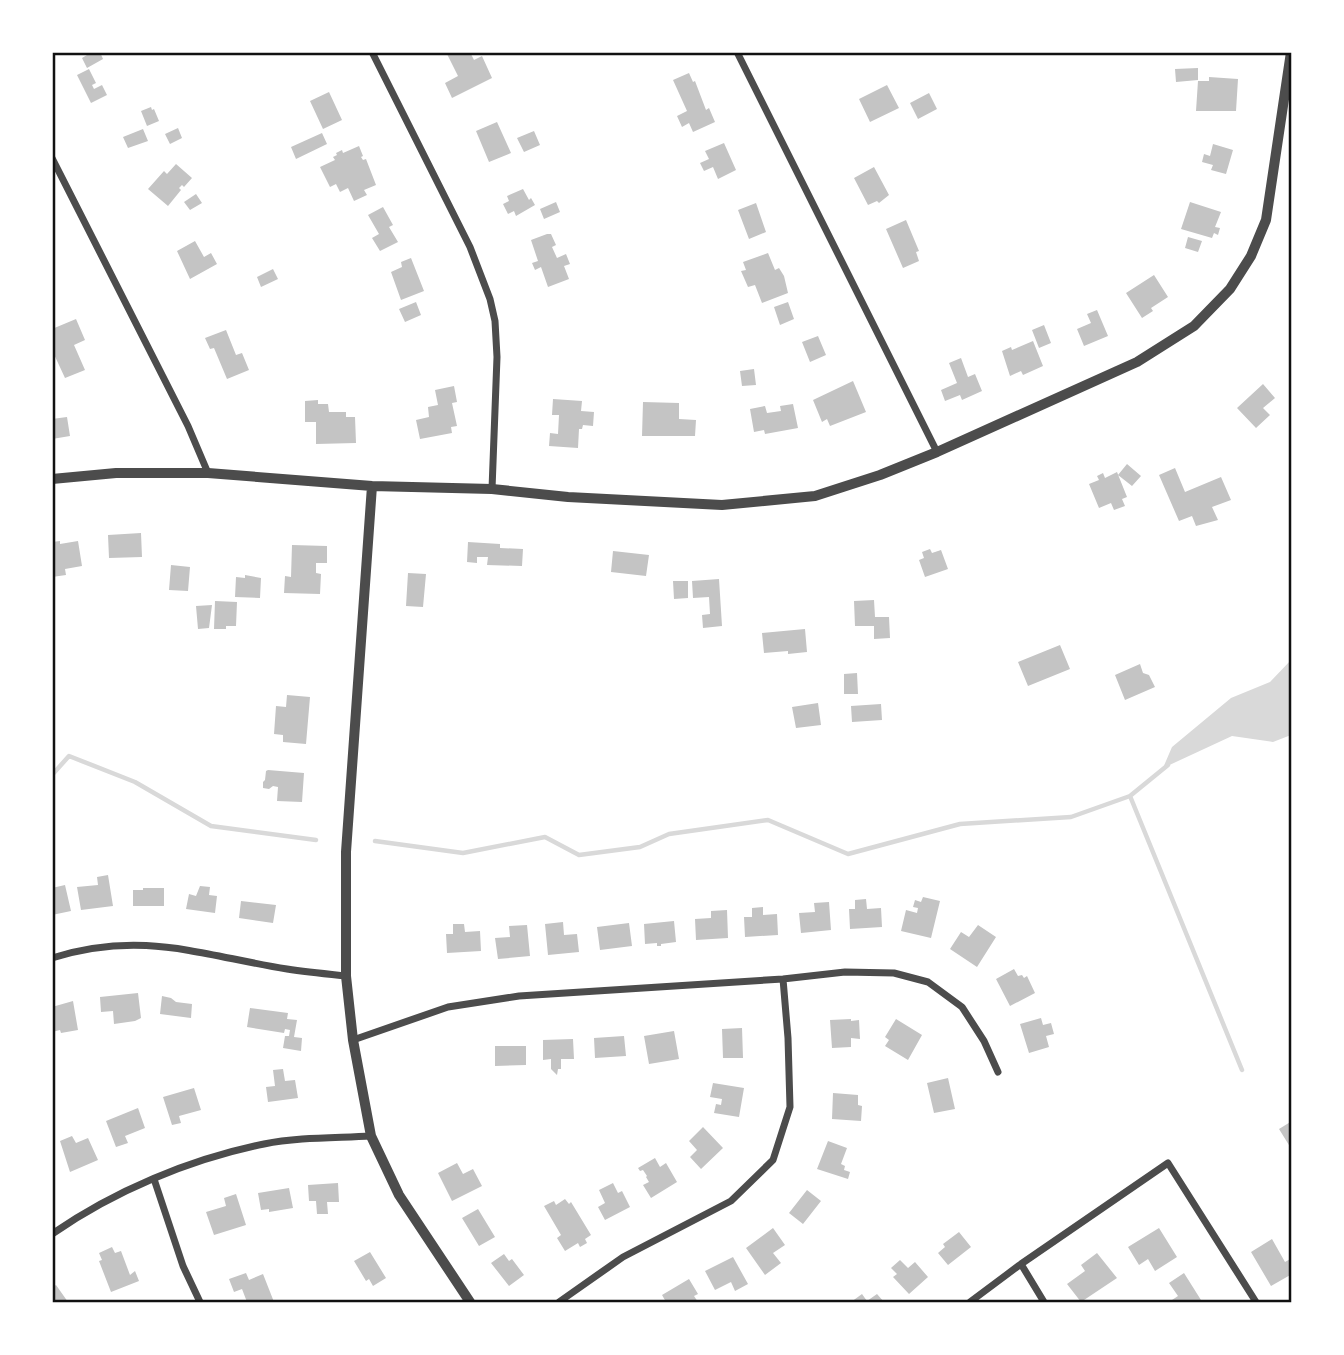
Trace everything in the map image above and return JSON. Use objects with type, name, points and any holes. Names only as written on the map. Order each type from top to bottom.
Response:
[{"type":"street","points":[[372,52],[470,247],[490,299],[495,321],[497,358],[492,489]]},
{"type":"street","points":[[737,52],[937,452]]},
{"type":"street","points":[[52,479],[116,473],[208,473],[722,505],[815,496],[880,475],[1149,357],[1194,326],[1230,289],[1251,256],[1266,220],[1292,52]]},
{"type":"street","points":[[52,158],[188,426],[208,473]]},
{"type":"street","points":[[372,485],[346,852],[346,976],[371,1136],[400,1195],[470,1303]]},
{"type":"street","points":[[52,958],[81,949],[135,944],[194,950],[287,969],[346,976]]},
{"type":"street","points":[[354,1040],[448,1007],[519,996],[783,979],[845,972],[894,973],[928,982],[962,1007],[984,1041],[998,1072]]},
{"type":"street","points":[[559,1303],[623,1257],[731,1201],[773,1160],[790,1107],[789,1038],[783,979]]},
{"type":"street","points":[[52,1234],[120,1194],[215,1157],[266,1143],[371,1136]]},
{"type":"street","points":[[970,1303],[1021,1264],[1168,1163],[1256,1303]]},
{"type":"street","points":[[154,1180],[183,1266],[200,1303]]},
{"type":"street","points":[[1021,1264],[1044,1303]]},
{"type":"shaded area","points":[[1291,660],[1291,735],[1273,742],[1232,736],[1163,768],[1172,747],[1231,698],[1270,682]]},
{"type":"building","points":[[92,52],[100,52],[103,59],[87,68],[82,58]]},
{"type":"building","points":[[446,52],[470,52],[474,60],[482,56],[492,78],[452,98],[445,83],[458,76]]},
{"type":"building","points":[[1198,68],[1198,80],[1176,82],[1175,69]]},
{"type":"building","points":[[89,69],[96,83],[92,85],[94,89],[102,85],[107,95],[91,103],[77,75]]},
{"type":"building","points":[[689,73],[693,82],[695,81],[706,110],[709,108],[715,122],[693,132],[689,123],[682,127],[677,116],[687,111],[673,80]]},
{"type":"building","points":[[1209,77],[1238,79],[1236,111],[1196,111],[1198,81],[1209,81]]},
{"type":"building","points":[[887,85],[899,108],[870,122],[859,99]]},
{"type":"building","points":[[329,92],[342,120],[323,129],[310,101]]},
{"type":"building","points":[[929,93],[937,109],[918,119],[910,103]]},
{"type":"building","points":[[151,107],[159,121],[147,126],[141,111]]},
{"type":"building","points":[[497,122],[511,153],[489,162],[476,131]]},
{"type":"building","points":[[178,128],[182,138],[170,144],[165,134]]},
{"type":"building","points":[[143,129],[148,141],[128,148],[123,137]]},
{"type":"building","points":[[534,131],[540,145],[524,152],[517,138]]},
{"type":"building","points":[[322,133],[327,144],[296,159],[291,147]]},
{"type":"building","points":[[724,143],[736,170],[718,179],[713,167],[704,171],[700,163],[709,159],[705,151]]},
{"type":"building","points":[[1213,144],[1233,150],[1226,174],[1211,170],[1213,165],[1202,162],[1204,154],[1210,156]]},
{"type":"building","points":[[359,146],[363,156],[361,157],[366,159],[376,185],[364,190],[367,195],[354,201],[348,188],[340,192],[336,184],[330,187],[320,167],[335,160],[333,157],[336,153]]},
{"type":"building","points":[[176,164],[192,178],[184,187],[182,185],[179,188],[181,190],[168,206],[148,189],[164,171],[167,174]]},
{"type":"building","points":[[874,167],[889,195],[879,203],[877,201],[868,205],[854,178]]},
{"type":"building","points":[[523,189],[535,205],[516,216],[514,211],[508,214],[503,204],[509,201],[507,196]]},
{"type":"building","points":[[196,194],[202,203],[190,210],[184,202]]},
{"type":"building","points":[[556,202],[560,212],[544,219],[540,209]]},
{"type":"building","points":[[1190,202],[1221,212],[1215,227],[1220,228],[1218,235],[1214,233],[1212,238],[1181,229]]},
{"type":"building","points":[[756,203],[766,232],[749,239],[738,210]]},
{"type":"building","points":[[383,207],[393,225],[389,227],[398,242],[380,251],[372,238],[379,234],[368,215]]},
{"type":"building","points":[[906,220],[919,251],[916,252],[919,261],[903,268],[886,229]]},
{"type":"building","points":[[551,234],[556,245],[552,247],[557,258],[566,254],[570,264],[564,266],[569,279],[548,287],[541,267],[535,270],[532,263],[538,261],[531,240]]},
{"type":"building","points":[[1188,237],[1202,241],[1198,252],[1185,248]]},
{"type":"building","points":[[195,241],[204,257],[211,253],[217,264],[190,279],[177,251]]},
{"type":"building","points":[[768,253],[775,270],[779,268],[784,276],[788,293],[762,303],[755,285],[748,287],[741,271],[746,270],[743,262]]},
{"type":"building","points":[[411,258],[424,291],[401,300],[391,272],[402,267],[401,262]]},
{"type":"building","points":[[273,269],[278,279],[261,287],[257,277]]},
{"type":"building","points":[[1154,275],[1168,297],[1151,308],[1153,311],[1142,318],[1126,293]]},
{"type":"building","points":[[416,302],[421,315],[405,322],[399,309]]},
{"type":"building","points":[[788,302],[794,319],[780,325],[774,307]]},
{"type":"building","points":[[1097,310],[1108,336],[1084,346],[1077,329],[1091,323],[1087,314]]},
{"type":"building","points":[[76,319],[85,340],[74,345],[85,370],[65,378],[52,350],[52,329]]},
{"type":"building","points":[[1044,325],[1051,343],[1039,348],[1032,330]]},
{"type":"building","points":[[226,330],[236,355],[242,353],[249,370],[227,379],[214,348],[210,349],[205,338]]},
{"type":"building","points":[[818,336],[826,355],[810,362],[802,342]]},
{"type":"building","points":[[1033,341],[1043,366],[1023,375],[1021,371],[1010,376],[1002,351],[1011,347],[1012,350]]},
{"type":"building","points":[[961,358],[968,377],[975,374],[982,391],[962,400],[960,395],[945,401],[941,390],[957,383],[949,363]]},
{"type":"building","points":[[754,369],[756,385],[742,386],[740,371]]},
{"type":"building","points":[[853,381],[866,412],[830,426],[827,419],[822,422],[813,400]]},
{"type":"building","points":[[1263,384],[1275,398],[1263,408],[1270,415],[1256,428],[1237,408]]},
{"type":"building","points":[[454,386],[457,402],[452,403],[457,426],[451,427],[452,433],[420,439],[416,420],[429,417],[428,407],[438,405],[435,390]]},
{"type":"building","points":[[553,399],[582,401],[581,411],[594,412],[593,426],[583,425],[582,429],[579,429],[578,448],[549,446],[550,433],[558,434],[559,415],[552,415]]},
{"type":"building","points":[[318,400],[318,404],[328,404],[329,412],[346,412],[346,417],[355,417],[356,443],[316,444],[316,422],[305,422],[305,401]]},
{"type":"building","points":[[643,402],[679,403],[679,419],[696,420],[695,436],[642,436]]},
{"type":"building","points":[[793,404],[798,428],[765,434],[764,430],[754,432],[750,409],[765,406],[767,413],[781,411],[780,406]]},
{"type":"building","points":[[67,417],[70,436],[52,439],[52,419]]},
{"type":"building","points":[[1127,464],[1141,476],[1132,486],[1118,475]]},
{"type":"building","points":[[1175,468],[1185,492],[1221,477],[1231,500],[1212,507],[1218,520],[1196,526],[1192,516],[1179,521],[1159,475]]},
{"type":"building","points":[[1117,472],[1127,497],[1122,499],[1125,506],[1114,510],[1111,503],[1099,508],[1089,484],[1099,480],[1097,476],[1103,473],[1105,478]]},
{"type":"building","points":[[141,533],[142,557],[109,558],[108,535]]},
{"type":"building","points":[[60,541],[60,544],[78,541],[82,566],[65,569],[66,575],[52,577],[52,542]]},
{"type":"building","points":[[468,542],[523,549],[522,566],[487,565],[488,557],[477,557],[477,563],[467,562]]},
{"type":"building","points":[[292,545],[327,546],[327,563],[316,563],[316,573],[321,574],[320,594],[284,593],[285,576],[291,577]]},
{"type":"building","points":[[930,549],[932,553],[941,550],[948,569],[925,577],[919,560],[924,558],[922,552]]},
{"type":"building","points":[[613,551],[649,555],[646,576],[611,572]]},
{"type":"building","points":[[171,565],[190,567],[188,591],[169,590]]},
{"type":"building","points":[[408,573],[426,574],[423,607],[406,606]]},
{"type":"building","points":[[245,575],[261,578],[260,598],[235,597],[236,577],[245,578]]},
{"type":"building","points":[[719,579],[722,626],[703,628],[702,615],[710,614],[709,597],[693,598],[692,581]]},
{"type":"building","points":[[673,581],[688,581],[688,598],[674,599]]},
{"type":"building","points":[[874,600],[875,617],[889,617],[890,638],[874,639],[874,626],[855,626],[854,601]]},
{"type":"building","points":[[215,601],[237,602],[236,626],[214,629]]},
{"type":"building","points":[[212,605],[209,628],[198,629],[196,606]]},
{"type":"building","points":[[805,629],[807,652],[764,653],[762,633]]},
{"type":"building","points":[[1060,645],[1070,669],[1028,686],[1018,662]]},
{"type":"building","points":[[1140,664],[1143,673],[1149,675],[1155,687],[1125,700],[1115,675]]},
{"type":"building","points":[[857,673],[858,694],[844,694],[844,674]]},
{"type":"building","points":[[287,695],[310,697],[306,744],[283,742],[283,735],[274,734],[276,706],[286,707]]},
{"type":"building","points":[[818,703],[821,725],[796,728],[792,707]]},
{"type":"building","points":[[881,704],[882,720],[852,722],[851,706]]},
{"type":"building","points":[[268,770],[304,773],[302,802],[277,801],[278,787],[263,788]]},
{"type":"building","points":[[108,875],[113,906],[81,910],[77,887],[98,885],[97,877]]},
{"type":"building","points":[[65,885],[71,911],[52,915],[52,888]]},
{"type":"building","points":[[200,886],[210,887],[209,895],[217,896],[215,913],[186,909],[189,894],[196,896]]},
{"type":"building","points":[[164,888],[164,906],[133,906],[133,890]]},
{"type":"building","points":[[923,897],[940,901],[931,938],[901,931],[906,910],[917,913],[918,908],[913,907],[915,900],[921,902]]},
{"type":"building","points":[[866,899],[867,909],[881,908],[882,927],[850,929],[849,909],[855,909],[855,900]]},
{"type":"building","points":[[241,901],[276,905],[273,923],[239,918]]},
{"type":"building","points":[[829,902],[831,930],[801,933],[799,913],[815,912],[814,903]]},
{"type":"building","points":[[763,907],[763,915],[777,914],[778,935],[745,937],[744,917],[752,917],[752,908]]},
{"type":"building","points":[[727,910],[728,938],[696,940],[695,919],[711,918],[711,911]]},
{"type":"building","points":[[674,921],[676,942],[661,946],[657,946],[657,943],[645,944],[644,924]]},
{"type":"building","points":[[563,922],[564,935],[577,934],[579,952],[548,955],[545,924]]},
{"type":"building","points":[[629,923],[632,946],[600,950],[597,927]]},
{"type":"building","points":[[453,924],[464,924],[465,932],[480,931],[481,951],[447,953],[446,934],[453,934]]},
{"type":"building","points":[[527,925],[530,956],[498,959],[495,938],[510,937],[509,926]]},
{"type":"building","points":[[978,925],[996,937],[977,967],[950,949],[961,932],[969,937]]},
{"type":"building","points":[[1014,969],[1018,976],[1027,976],[1035,993],[1010,1006],[996,979]]},
{"type":"building","points":[[138,993],[141,1018],[114,1024],[113,1011],[101,1012],[100,997]]},
{"type":"building","points":[[162,996],[176,1002],[192,1004],[191,1018],[160,1014]]},
{"type":"building","points":[[73,1001],[78,1030],[52,1032],[52,1007]]},
{"type":"building","points":[[250,1008],[288,1013],[287,1019],[297,1020],[294,1037],[302,1038],[301,1051],[283,1048],[285,1036],[289,1036],[290,1030],[285,1029],[284,1033],[247,1027]]},
{"type":"building","points":[[1041,1018],[1043,1025],[1051,1023],[1054,1034],[1046,1036],[1049,1047],[1029,1053],[1020,1024]]},
{"type":"building","points":[[896,1019],[922,1035],[908,1060],[885,1046],[889,1040],[885,1037]]},
{"type":"building","points":[[830,1020],[859,1020],[860,1039],[851,1038],[851,1047],[832,1048]]},
{"type":"building","points":[[742,1028],[743,1058],[723,1058],[722,1029]]},
{"type":"building","points":[[674,1031],[679,1059],[649,1064],[644,1036]]},
{"type":"building","points":[[624,1036],[626,1056],[595,1058],[594,1038]]},
{"type":"building","points":[[573,1039],[574,1059],[561,1059],[561,1069],[558,1069],[557,1075],[551,1069],[551,1059],[543,1060],[543,1040]]},
{"type":"building","points":[[495,1046],[526,1046],[526,1065],[495,1066]]},
{"type":"building","points":[[283,1069],[285,1081],[295,1080],[298,1098],[268,1102],[266,1087],[275,1086],[273,1070]]},
{"type":"building","points":[[948,1078],[955,1109],[934,1113],[927,1083]]},
{"type":"building","points":[[713,1083],[744,1088],[739,1117],[714,1113],[716,1104],[721,1105],[722,1099],[710,1097]]},
{"type":"building","points":[[194,1088],[201,1110],[179,1116],[181,1123],[172,1125],[163,1097]]},
{"type":"building","points":[[833,1093],[858,1095],[858,1105],[862,1106],[861,1121],[832,1119]]},
{"type":"building","points":[[138,1108],[145,1128],[125,1136],[128,1143],[116,1147],[106,1121]]},
{"type":"building","points":[[1292,1121],[1292,1150],[1279,1129]]},
{"type":"building","points":[[703,1127],[723,1148],[701,1169],[690,1157],[697,1150],[689,1141]]},
{"type":"building","points":[[72,1136],[76,1143],[88,1138],[98,1160],[70,1172],[60,1141]]},
{"type":"building","points":[[828,1141],[847,1148],[841,1164],[845,1166],[844,1170],[850,1172],[848,1179],[817,1169]]},
{"type":"building","points":[[655,1158],[660,1167],[666,1163],[677,1182],[651,1198],[643,1185],[649,1182],[647,1176],[638,1168]]},
{"type":"building","points":[[457,1163],[463,1174],[473,1169],[482,1186],[452,1201],[438,1173]]},
{"type":"building","points":[[338,1183],[339,1202],[327,1202],[328,1214],[317,1214],[316,1201],[309,1201],[308,1185]]},
{"type":"building","points":[[613,1183],[618,1193],[622,1191],[630,1207],[605,1220],[598,1207],[605,1203],[599,1190]]},
{"type":"building","points":[[289,1188],[293,1208],[269,1212],[269,1209],[261,1210],[258,1193]]},
{"type":"building","points":[[807,1190],[821,1201],[803,1224],[789,1213]]},
{"type":"building","points":[[236,1194],[246,1225],[214,1235],[206,1212],[226,1206],[224,1198]]},
{"type":"building","points":[[565,1199],[569,1204],[571,1202],[591,1235],[585,1239],[587,1243],[580,1247],[578,1243],[565,1251],[557,1238],[561,1235],[544,1206],[554,1201],[556,1205]]},
{"type":"building","points":[[478,1209],[495,1237],[479,1246],[462,1218]]},
{"type":"building","points":[[773,1228],[785,1245],[773,1253],[781,1263],[765,1275],[746,1248]]},
{"type":"building","points":[[1159,1228],[1177,1257],[1155,1271],[1148,1259],[1139,1265],[1128,1247]]},
{"type":"building","points":[[959,1232],[971,1247],[948,1265],[938,1253],[945,1247],[943,1244]]},
{"type":"building","points":[[1272,1239],[1285,1262],[1292,1258],[1292,1274],[1271,1286],[1251,1252]]},
{"type":"building","points":[[112,1247],[115,1253],[121,1251],[130,1275],[135,1271],[139,1281],[111,1292],[99,1261],[102,1260],[99,1253]]},
{"type":"building","points":[[370,1252],[386,1278],[373,1286],[369,1279],[366,1281],[354,1261]]},
{"type":"building","points":[[1097,1253],[1117,1278],[1081,1302],[1067,1284],[1085,1271],[1081,1265]]},
{"type":"building","points":[[504,1254],[509,1261],[512,1259],[524,1275],[509,1286],[491,1263]]},
{"type":"building","points":[[733,1257],[748,1284],[735,1291],[731,1282],[715,1290],[705,1271]]},
{"type":"building","points":[[900,1260],[908,1268],[915,1262],[928,1277],[909,1294],[893,1277],[897,1274],[891,1268]]},
{"type":"building","points":[[246,1273],[249,1280],[263,1274],[274,1302],[247,1302],[242,1289],[234,1292],[229,1279]]},
{"type":"building","points":[[1184,1273],[1201,1300],[1199,1302],[1172,1300],[1178,1296],[1169,1283]]},
{"type":"building","points":[[689,1279],[698,1294],[694,1296],[698,1302],[666,1302],[662,1295]]},
{"type":"building","points":[[56,1285],[68,1302],[52,1302],[52,1288]]},
{"type":"building","points":[[862,1294],[867,1301],[877,1294],[884,1302],[851,1302]]},
{"type":"waterway","points":[[52,775],[69,756],[135,782],[211,826],[316,840]]},
{"type":"waterway","points":[[1168,765],[1130,796],[1242,1070]]},
{"type":"waterway","points":[[375,841],[463,853],[545,837],[579,855],[640,847],[669,834],[768,820],[848,854],[960,824],[1071,817],[1130,796]]}]
